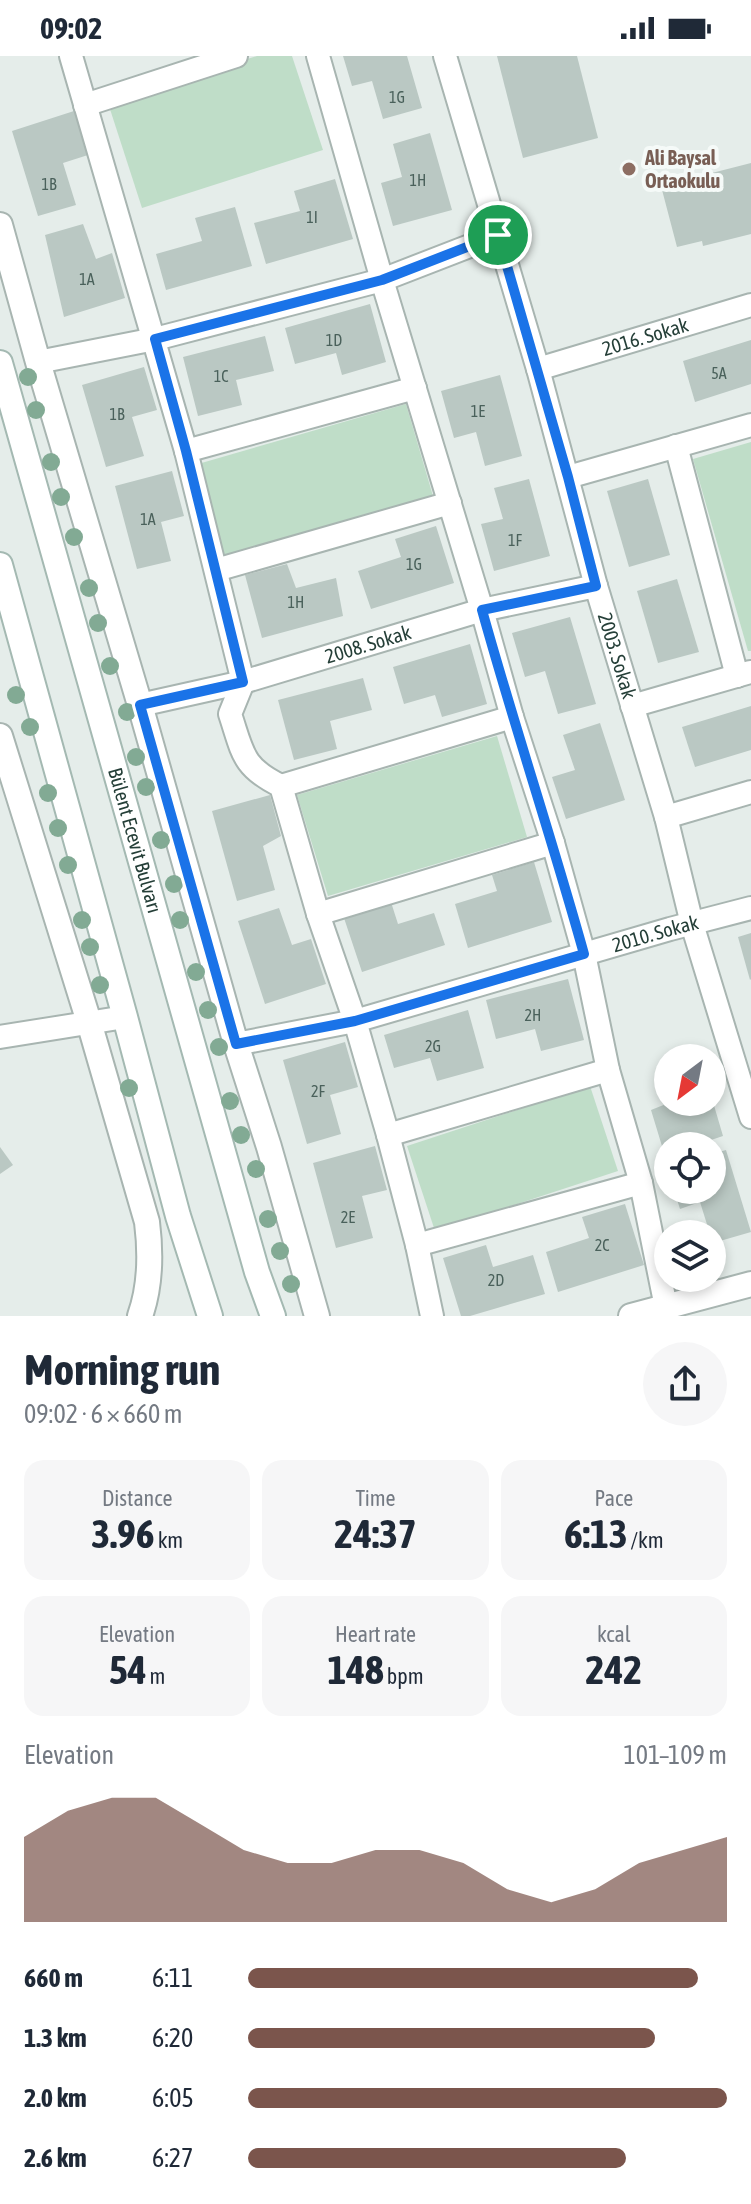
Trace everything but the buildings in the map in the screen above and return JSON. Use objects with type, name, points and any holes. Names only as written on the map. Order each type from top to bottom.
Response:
[{"type":"street","points":[[71,56],[155,339],[216,570],[243,682],[230,714],[245,761],[262,777],[281,786],[512,717]]},
{"type":"street","points":[[85,105],[236,56]]},
{"type":"street","points":[[318,56],[584,954],[608,1070],[641,1183],[666,1307]]},
{"type":"street","name":"2003. Sokak","points":[[445,56],[538,369],[596,586],[666,817],[692,924],[751,1117]]},
{"type":"street","points":[[0,225],[317,1316]]},
{"type":"street","points":[[38,362],[155,339],[382,280],[498,235]]},
{"type":"street","name":"2016. Sokak","points":[[538,369],[751,305]]},
{"type":"street","name":"Bülent Ecevit Bulvarı","points":[[0,363],[257,1272],[273,1316]]},
{"type":"street","points":[[186,451],[415,388]]},
{"type":"street","points":[[568,477],[751,425]]},
{"type":"street","points":[[632,706],[744,674],[676,446]]},
{"type":"street","points":[[216,570],[450,503]]},
{"type":"street","points":[[0,565],[178,1216],[210,1316]]},
{"type":"street","name":"2008. Sokak","points":[[140,705],[243,682],[482,610],[596,586]]},
{"type":"street","points":[[0,736],[147,1222],[150,1247],[148,1294],[140,1316]]},
{"type":"street","points":[[281,786],[388,1135],[432,1316]]},
{"type":"street","points":[[666,817],[751,792]]},
{"type":"street","points":[[318,914],[553,843]]},
{"type":"street","name":"2010. Sokak","points":[[236,1044],[355,1021],[751,908]]},
{"type":"street","points":[[0,1037],[125,1017]]},
{"type":"street","points":[[388,1135],[608,1070]]},
{"type":"street","points":[[417,1245],[641,1183]]},
{"type":"street","points":[[147,1222],[178,1216]]},
{"type":"street","points":[[631,1316],[751,1284]]},
{"type":"green space","points":[[257,56],[292,56],[323,150],[142,208],[108,103]]},
{"type":"green space","points":[[406,404],[433,496],[225,556],[198,464]]},
{"type":"green space","points":[[751,442],[751,651],[748,651],[693,459]]},
{"type":"green space","points":[[497,736],[527,837],[328,896],[297,795]]},
{"type":"green space","points":[[590,1086],[618,1171],[435,1231],[407,1146]]},
{"type":"place","name":"Ali Baysal Ortaokulu","points":[[629,169]]},
{"type":"route","points":[[498,235],[538,369],[596,586],[482,610],[584,954],[355,1021],[236,1044],[140,705],[243,682],[155,339],[382,280],[498,235]]}]
